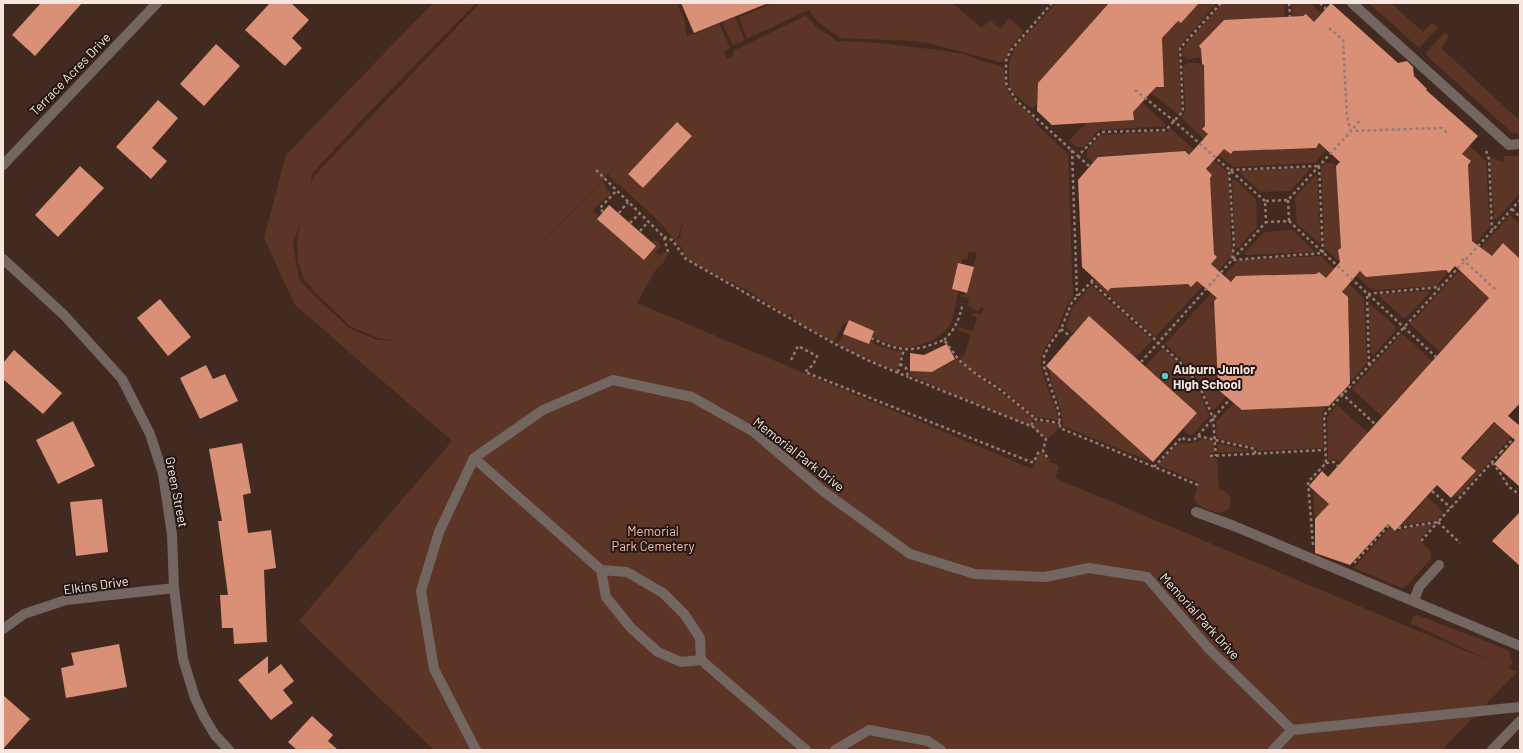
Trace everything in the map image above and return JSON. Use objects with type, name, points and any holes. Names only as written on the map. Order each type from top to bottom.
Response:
[{"type":"street","name":"Terrace Acres Drive","points":[[3,165],[157,3]]},
{"type":"street","points":[[1352,3],[1509,145],[1520,144]]},
{"type":"street","name":"Green Street","points":[[3,259],[64,315],[122,379],[150,434],[163,474],[172,535],[174,588],[183,659],[195,698],[204,717],[215,735],[229,750]]},
{"type":"street","name":"Memorial Park Drive","points":[[476,750],[434,669],[421,591],[439,532],[474,458],[543,410],[613,380],[692,396],[754,432],[823,491],[910,554],[975,574],[1046,577],[1089,568],[1147,577],[1209,649],[1292,730]]},
{"type":"street","points":[[474,458],[601,570],[627,572],[663,593],[685,615],[700,638],[701,660]]},
{"type":"street","points":[[1196,512],[1234,526],[1520,646]]},
{"type":"street","points":[[1414,601],[1419,587],[1439,564]]},
{"type":"street","points":[[601,570],[606,597],[631,628],[658,652],[681,662],[701,660],[806,750]]},
{"type":"street","name":"Elkins Drive","points":[[3,629],[24,614],[66,600],[174,588]]},
{"type":"street","points":[[1273,750],[1292,730],[1520,707]]},
{"type":"street","points":[[1492,750],[1520,721]]},
{"type":"street","points":[[835,750],[870,730],[928,741],[941,750]]},
{"type":"path","points":[[1052,3],[1011,50],[1006,61],[1006,83],[1016,100],[1090,166]]},
{"type":"path","points":[[1078,156],[1101,132],[1166,130],[1183,111],[1180,48],[1221,3]]},
{"type":"path","points":[[1289,3],[1290,17]]},
{"type":"path","points":[[1320,3],[1326,9]]},
{"type":"path","points":[[1329,28],[1343,40],[1347,117],[1351,131]]},
{"type":"path","points":[[1135,90],[1174,121],[1265,201],[1288,200]]},
{"type":"path","points":[[1288,221],[1288,200],[1361,120]]},
{"type":"path","points":[[1351,131],[1442,128],[1446,132],[1448,129]]},
{"type":"path","points":[[1072,150],[1077,296]]},
{"type":"path","points":[[1486,151],[1489,159],[1492,231]]},
{"type":"path","points":[[1229,170],[1319,166]]},
{"type":"path","points":[[1319,166],[1323,253]]},
{"type":"path","points":[[596,170],[664,237],[672,240],[686,259],[835,344],[867,360],[1031,425],[1046,439],[1042,451],[1038,453],[1034,462],[1031,462],[805,372],[814,364],[817,356],[798,346],[791,360]]},
{"type":"path","points":[[1229,170],[1234,244],[1232,260]]},
{"type":"path","points":[[603,212],[600,208],[617,190]]},
{"type":"path","points":[[1326,463],[1324,415],[1463,260],[1520,200]]},
{"type":"path","points":[[1141,362],[1266,222],[1265,201]]},
{"type":"path","points":[[619,213],[628,202]]},
{"type":"path","points":[[1512,209],[1520,217]]},
{"type":"path","points":[[630,223],[640,213]]},
{"type":"path","points":[[1266,222],[1288,221],[1436,357]]},
{"type":"path","points":[[640,231],[648,222]]},
{"type":"path","points":[[664,237],[668,252]]},
{"type":"path","points":[[1232,260],[1323,253]]},
{"type":"path","points":[[1463,260],[1496,290]]},
{"type":"path","points":[[1094,278],[1072,302],[1061,329],[1050,344],[1044,356],[1044,367],[1059,412],[1060,428],[1198,485]]},
{"type":"path","points":[[1091,282],[1180,362],[1199,385],[1213,418],[1216,456]]},
{"type":"path","points":[[1367,294],[1440,287]]},
{"type":"path","points":[[1367,294],[1369,366]]},
{"type":"path","points":[[871,338],[887,346],[904,349],[923,348],[944,340],[953,330],[958,321],[963,303]]},
{"type":"path","points":[[1061,329],[1071,337]]},
{"type":"path","points":[[944,340],[959,360],[976,374],[998,388],[1036,419],[1060,423]]},
{"type":"path","points":[[898,372],[904,349]]},
{"type":"path","points":[[900,364],[906,368],[908,377]]},
{"type":"path","points":[[1342,394],[1375,424]]},
{"type":"path","points":[[1154,467],[1182,437],[1185,440],[1195,439],[1230,399]]},
{"type":"path","points":[[1031,425],[1036,419]]},
{"type":"path","points":[[1198,436],[1255,450],[1255,454]]},
{"type":"path","points":[[1422,540],[1513,439]]},
{"type":"path","points":[[1210,456],[1326,450]]},
{"type":"path","points":[[1042,451],[1049,460]]},
{"type":"path","points":[[1313,545],[1308,482],[1326,463],[1334,462],[1338,466]]},
{"type":"path","points":[[1492,463],[1508,486],[1520,495]]},
{"type":"path","points":[[1432,491],[1451,508]]},
{"type":"path","points":[[1398,528],[1438,522]]},
{"type":"path","points":[[1438,522],[1460,542]]},
{"type":"path","points":[[1351,567],[1389,525]]},
{"type":"green space","name":"Memorial Park Cemetery","points":[[433,3],[476,3],[366,115],[312,174],[310,187],[313,177],[480,3],[677,3],[684,18],[687,37],[691,33],[693,35],[719,23],[730,48],[724,51],[727,59],[734,55],[733,51],[806,15],[814,25],[837,41],[881,43],[938,50],[963,54],[1000,66],[1004,69],[1006,86],[1009,93],[1023,109],[1036,120],[1036,124],[1068,154],[1073,296],[1057,329],[1046,345],[1041,359],[1042,371],[1055,406],[1058,420],[1036,417],[997,385],[962,362],[963,360],[960,357],[964,356],[971,335],[958,330],[959,327],[973,331],[977,317],[971,315],[975,313],[981,315],[984,308],[980,306],[979,311],[972,309],[971,306],[967,307],[969,301],[968,298],[960,296],[961,294],[964,295],[965,292],[967,293],[977,253],[969,251],[967,260],[962,260],[956,305],[949,326],[944,332],[932,340],[910,347],[891,344],[876,338],[872,336],[874,331],[849,320],[846,324],[843,324],[834,342],[792,318],[793,315],[790,314],[789,316],[755,296],[755,294],[714,274],[712,271],[711,272],[688,259],[678,243],[677,244],[674,241],[680,237],[684,216],[678,237],[674,240],[660,222],[608,175],[654,126],[423,367],[602,181],[606,186],[606,189],[611,193],[593,210],[599,217],[597,219],[656,246],[651,242],[653,240],[658,241],[661,246],[656,252],[660,256],[663,252],[667,252],[668,254],[664,260],[665,261],[654,272],[637,303],[1032,469],[1040,452],[1044,454],[1049,462],[1059,466],[1055,478],[1492,662],[1411,623],[1413,617],[1417,615],[1508,650],[1513,663],[1508,668],[1517,672],[1442,750],[434,750],[299,621],[452,441],[295,305],[264,238],[286,155]],"holes":[[[677,122],[692,136],[643,188],[628,174]],[[300,223],[297,242],[298,261],[304,280],[317,294],[350,326],[375,337],[389,340],[417,341],[377,340],[349,328],[309,291],[299,279],[293,245]]]},
{"type":"green space","points":[[774,3],[952,3],[982,28],[990,20],[1000,29],[1009,18],[1024,31],[1012,45],[1005,61],[1000,62],[936,45],[914,41],[840,38],[818,22],[809,10],[747,39],[739,17]]},
{"type":"green space","points":[[1056,3],[1109,3],[1038,83],[1037,103],[1033,108],[1029,107],[1012,91],[1009,82],[1009,63],[1014,49]]},
{"type":"green space","points":[[1199,3],[1217,3],[1178,47],[1182,110],[1178,114],[1151,93],[1156,87],[1164,86],[1162,38],[1178,21],[1181,23]]},
{"type":"green space","points":[[1222,3],[1285,3],[1284,17],[1199,46],[1201,49],[1201,57],[1187,59],[1183,56],[1182,49]]},
{"type":"green space","points":[[1292,3],[1310,3],[1321,13],[1314,22],[1306,14],[1303,16],[1292,17]]},
{"type":"green space","points":[[1369,3],[1391,3],[1423,32],[1432,23],[1438,27],[1419,48]]},
{"type":"green space","points":[[735,17],[744,39],[743,41],[733,45],[722,23]]},
{"type":"green space","points":[[1445,32],[1449,37],[1441,48],[1520,121],[1520,134],[1511,132],[1425,54]]},
{"type":"green space","points":[[1187,63],[1198,63],[1204,65],[1205,126],[1209,134],[1204,139],[1181,117],[1186,111],[1183,67]]},
{"type":"green space","points":[[1142,102],[1167,126],[1099,130],[1084,147],[1077,147],[1069,141],[1086,123],[1134,120],[1133,112]]},
{"type":"green space","points":[[1170,128],[1194,150],[1189,155],[1184,150],[1104,156],[1101,154],[1093,163],[1087,157],[1087,150],[1101,135],[1168,131]]},
{"type":"green space","points":[[1319,144],[1326,150],[1315,163],[1233,167],[1219,155],[1224,149],[1231,154],[1233,151],[1310,148],[1313,151]]},
{"type":"green space","points":[[1469,145],[1486,161],[1490,227],[1476,243],[1472,240],[1468,165],[1470,161],[1462,153]]},
{"type":"green space","points":[[1504,156],[1520,156],[1520,193],[1496,220],[1494,219],[1490,161],[1492,158],[1503,162]]},
{"type":"green space","points":[[1214,160],[1228,173],[1232,255],[1218,271],[1211,264],[1217,257],[1214,254],[1210,178],[1212,175],[1206,169]]},
{"type":"green space","points":[[1325,163],[1333,163],[1336,166],[1334,168],[1337,170],[1341,248],[1338,250],[1345,257],[1340,262],[1325,249],[1321,168]]},
{"type":"green space","points":[[1307,168],[1309,170],[1290,191],[1261,192],[1240,173],[1241,171]]},
{"type":"green space","points":[[1316,175],[1320,244],[1297,224],[1295,197]]},
{"type":"green space","points":[[1234,179],[1256,199],[1257,227],[1238,248],[1236,247],[1232,181]]},
{"type":"green space","points":[[1510,215],[1520,224],[1520,264],[1519,258],[1503,243],[1484,265],[1474,255]]},
{"type":"green space","points":[[1292,230],[1314,251],[1244,254],[1264,232]]},
{"type":"green space","points":[[1321,256],[1334,269],[1326,278],[1316,274],[1231,282],[1224,276],[1238,260]]},
{"type":"green space","points":[[1445,270],[1448,272],[1436,286],[1372,290],[1357,276],[1361,272],[1367,277]]},
{"type":"green space","points":[[1459,271],[1489,298],[1440,352],[1410,324]]},
{"type":"green space","points":[[1096,280],[1108,291],[1111,288],[1197,280],[1203,286],[1155,337],[1094,282]]},
{"type":"green space","points":[[1349,284],[1364,299],[1367,363],[1352,380],[1350,378],[1348,297],[1342,292]]},
{"type":"green space","points":[[1091,285],[1152,340],[1136,358],[1089,317],[1075,332],[1072,333],[1066,327],[1073,307]]},
{"type":"green space","points":[[1427,291],[1429,293],[1407,317],[1403,318],[1379,296],[1380,294]]},
{"type":"green space","points":[[1211,293],[1217,298],[1211,304],[1214,307],[1218,384],[1216,387],[1226,396],[1214,410],[1210,408],[1200,382],[1180,358],[1165,344]]},
{"type":"green space","points":[[1371,305],[1395,326],[1395,331],[1373,356],[1371,354],[1368,307]]},
{"type":"green space","points":[[1402,333],[1432,361],[1382,416],[1352,389]]},
{"type":"green space","points":[[843,334],[868,344],[870,340],[878,346],[902,352],[896,371],[838,344]]},
{"type":"green space","points":[[1162,348],[1176,361],[1196,384],[1209,416],[1193,434],[1189,435],[1183,429],[1197,413],[1145,366]]},
{"type":"green space","points":[[957,359],[1034,418],[1029,425],[911,376],[910,371],[932,372]]},
{"type":"green space","points":[[1049,369],[1152,462],[1063,426],[1061,410],[1052,385]]},
{"type":"green space","points":[[1234,403],[1245,412],[1247,410],[1324,406],[1326,408],[1322,413],[1323,448],[1257,451],[1257,447],[1217,438],[1216,422]]},
{"type":"green space","points":[[1337,405],[1368,433],[1340,463],[1335,459],[1328,460],[1327,417]]},
{"type":"green space","points":[[1036,421],[1057,424],[1057,430],[1046,438],[1032,427]]},
{"type":"green space","points":[[1494,423],[1511,437],[1459,496],[1453,497],[1476,471],[1463,458]]},
{"type":"green space","points":[[1201,439],[1211,440],[1214,443],[1214,453],[1210,453],[1210,458],[1217,458],[1219,489],[1227,492],[1231,498],[1229,509],[1225,511],[1217,512],[1209,510],[1197,504],[1194,498],[1199,482],[1158,465],[1179,442],[1182,444],[1198,442]]},
{"type":"green space","points":[[1218,443],[1251,451],[1218,453]]},
{"type":"green space","points":[[1313,491],[1329,504],[1315,519]]},
{"type":"green space","points":[[1427,497],[1438,506],[1443,514],[1437,520],[1402,525]]},
{"type":"green space","points":[[1434,524],[1419,540],[1430,550],[1431,559],[1407,585],[1402,588],[1354,568],[1390,527],[1397,533],[1401,529]]},
{"type":"building","points":[[41,3],[82,3],[35,56],[12,35]]},
{"type":"building","points":[[270,3],[291,3],[309,20],[292,38],[302,48],[285,66],[245,30]]},
{"type":"building","points":[[681,3],[766,3],[766,4],[694,33]]},
{"type":"building","points":[[1109,3],[1199,3],[1181,23],[1178,21],[1162,38],[1164,87],[1156,87],[1133,112],[1134,120],[1052,125],[1037,111],[1038,83]]},
{"type":"building","points":[[1331,3],[1398,63],[1407,61],[1413,67],[1414,76],[1427,89],[1426,90],[1478,136],[1462,154],[1471,161],[1468,165],[1472,241],[1492,256],[1503,243],[1520,259],[1520,403],[1508,416],[1520,426],[1520,487],[1494,464],[1515,440],[1494,422],[1461,458],[1476,471],[1451,498],[1437,485],[1395,531],[1388,524],[1350,565],[1315,553],[1315,519],[1329,504],[1309,486],[1322,471],[1328,477],[1489,298],[1455,266],[1449,273],[1446,270],[1366,277],[1360,271],[1342,292],[1348,297],[1350,383],[1348,386],[1329,406],[1242,410],[1215,387],[1218,384],[1214,301],[1217,298],[1197,281],[1191,287],[1188,284],[1111,288],[1108,291],[1082,267],[1078,180],[1098,157],[1185,151],[1189,155],[1208,134],[1202,129],[1205,126],[1204,65],[1202,64],[1201,49],[1199,46],[1224,20],[1303,16],[1306,14],[1314,22]],"holes":[[[1319,143],[1340,162],[1336,166],[1341,248],[1338,250],[1340,262],[1326,278],[1319,272],[1316,274],[1236,276],[1231,282],[1211,264],[1217,257],[1214,254],[1210,178],[1212,175],[1206,169],[1224,149],[1231,154],[1233,151],[1316,148]]]},
{"type":"building","points":[[216,44],[240,66],[204,106],[180,84]]},
{"type":"building","points":[[158,100],[178,118],[152,148],[167,161],[151,179],[116,147]]},
{"type":"building","points":[[677,122],[692,136],[643,188],[628,174]]},
{"type":"building","points":[[80,166],[104,188],[58,237],[35,215]]},
{"type":"building","points":[[609,205],[656,246],[644,260],[597,219]]},
{"type":"building","points":[[958,263],[974,267],[967,293],[952,289]]},
{"type":"building","points":[[160,299],[191,337],[168,356],[137,318]]},
{"type":"building","points":[[1089,316],[1197,413],[1153,462],[1046,366]]},
{"type":"building","points":[[849,320],[874,331],[869,344],[843,334]]},
{"type":"building","points":[[947,344],[955,359],[932,372],[910,371],[910,353],[924,355]]},
{"type":"building","points":[[14,350],[62,393],[43,414],[3,379],[3,363]]},
{"type":"building","points":[[206,365],[213,379],[225,374],[238,401],[200,419],[180,378]]},
{"type":"building","points":[[73,421],[95,466],[58,484],[36,440]]},
{"type":"building","points":[[242,443],[251,493],[243,495],[248,533],[271,530],[276,568],[264,570],[267,642],[234,644],[233,628],[222,628],[220,595],[228,595],[218,521],[222,521],[209,449]]},
{"type":"building","points":[[102,499],[108,552],[76,556],[70,502]]},
{"type":"building","points":[[1520,512],[1520,566],[1492,541]]},
{"type":"building","points":[[119,644],[127,687],[66,698],[61,668],[74,665],[71,653]]},
{"type":"building","points":[[268,656],[268,674],[281,664],[294,681],[283,690],[293,703],[271,720],[238,680]]},
{"type":"building","points":[[3,695],[30,719],[3,749]]},
{"type":"building","points":[[312,716],[333,735],[328,741],[338,750],[297,750],[288,742]]},
{"type":"place","name":"Auburn Junior High School","points":[[1165,376]]}]
